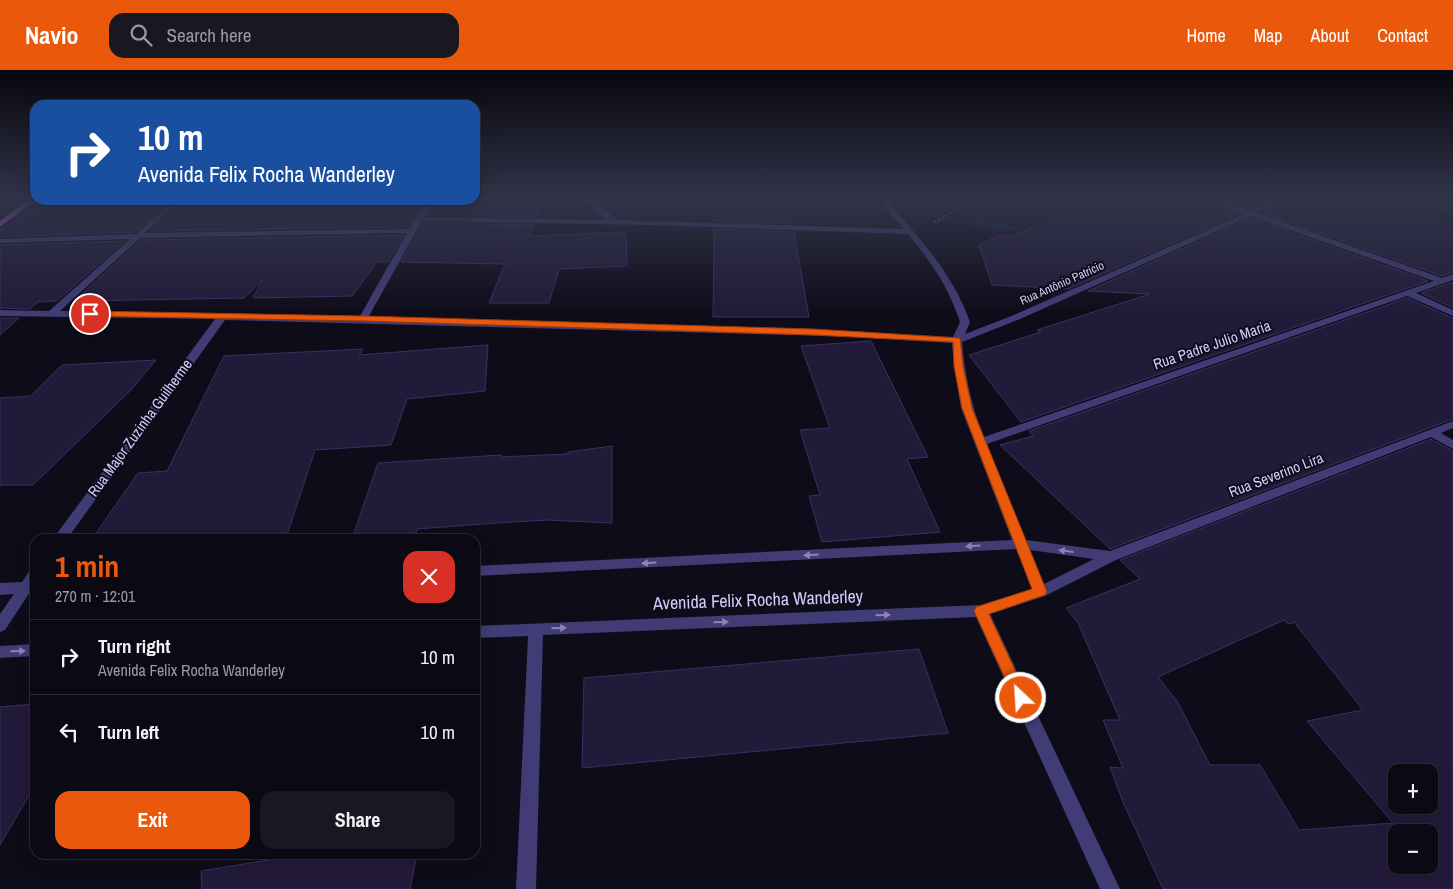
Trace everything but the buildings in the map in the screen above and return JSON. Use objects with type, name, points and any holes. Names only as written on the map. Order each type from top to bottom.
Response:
[{"type":"street","points":[[0,241],[134,236]]},
{"type":"street","points":[[52,313],[140,236]]},
{"type":"street","points":[[363,319],[409,236]]},
{"type":"street","points":[[913,236],[943,274],[957,296],[965,322],[957,340],[962,389],[967,408],[1040,592]]},
{"type":"street","name":"Rua Antônio Patrício","points":[[957,340],[1017,317],[1198,236]]},
{"type":"street","points":[[1323,236],[1448,279]]},
{"type":"street","name":"Rua Padre Julio Maria","points":[[981,442],[1448,279]]},
{"type":"street","points":[[1408,293],[1453,313]]},
{"type":"street","points":[[0,312],[220,318],[363,319],[823,332],[957,340]]},
{"type":"street","name":"Rua Major Zuzinha Guilherme","points":[[64,534],[220,318]]},
{"type":"street","name":"Rua Severino Lira","points":[[1040,592],[1111,556],[1453,424]]},
{"type":"street","points":[[1432,432],[1453,444]]},
{"type":"street","points":[[480,571],[1022,544]]},
{"type":"street","name":"Rua Severino Lira","points":[[1022,544],[1111,556]]},
{"type":"street","points":[[0,588],[30,587]]},
{"type":"street","points":[[0,626],[30,587]]},
{"type":"street","name":"Avenida Felix Rocha Wanderley","points":[[480,632],[981,611],[1040,592]]},
{"type":"street","points":[[981,611],[1110,889]]},
{"type":"street","points":[[526,889],[536,629]]},
{"type":"street","points":[[0,652],[30,650]]},
{"type":"route","points":[[90,314],[220,318],[363,319],[813,332],[957,340],[958,366],[967,408],[1040,592],[981,611],[1021,698]]}]
